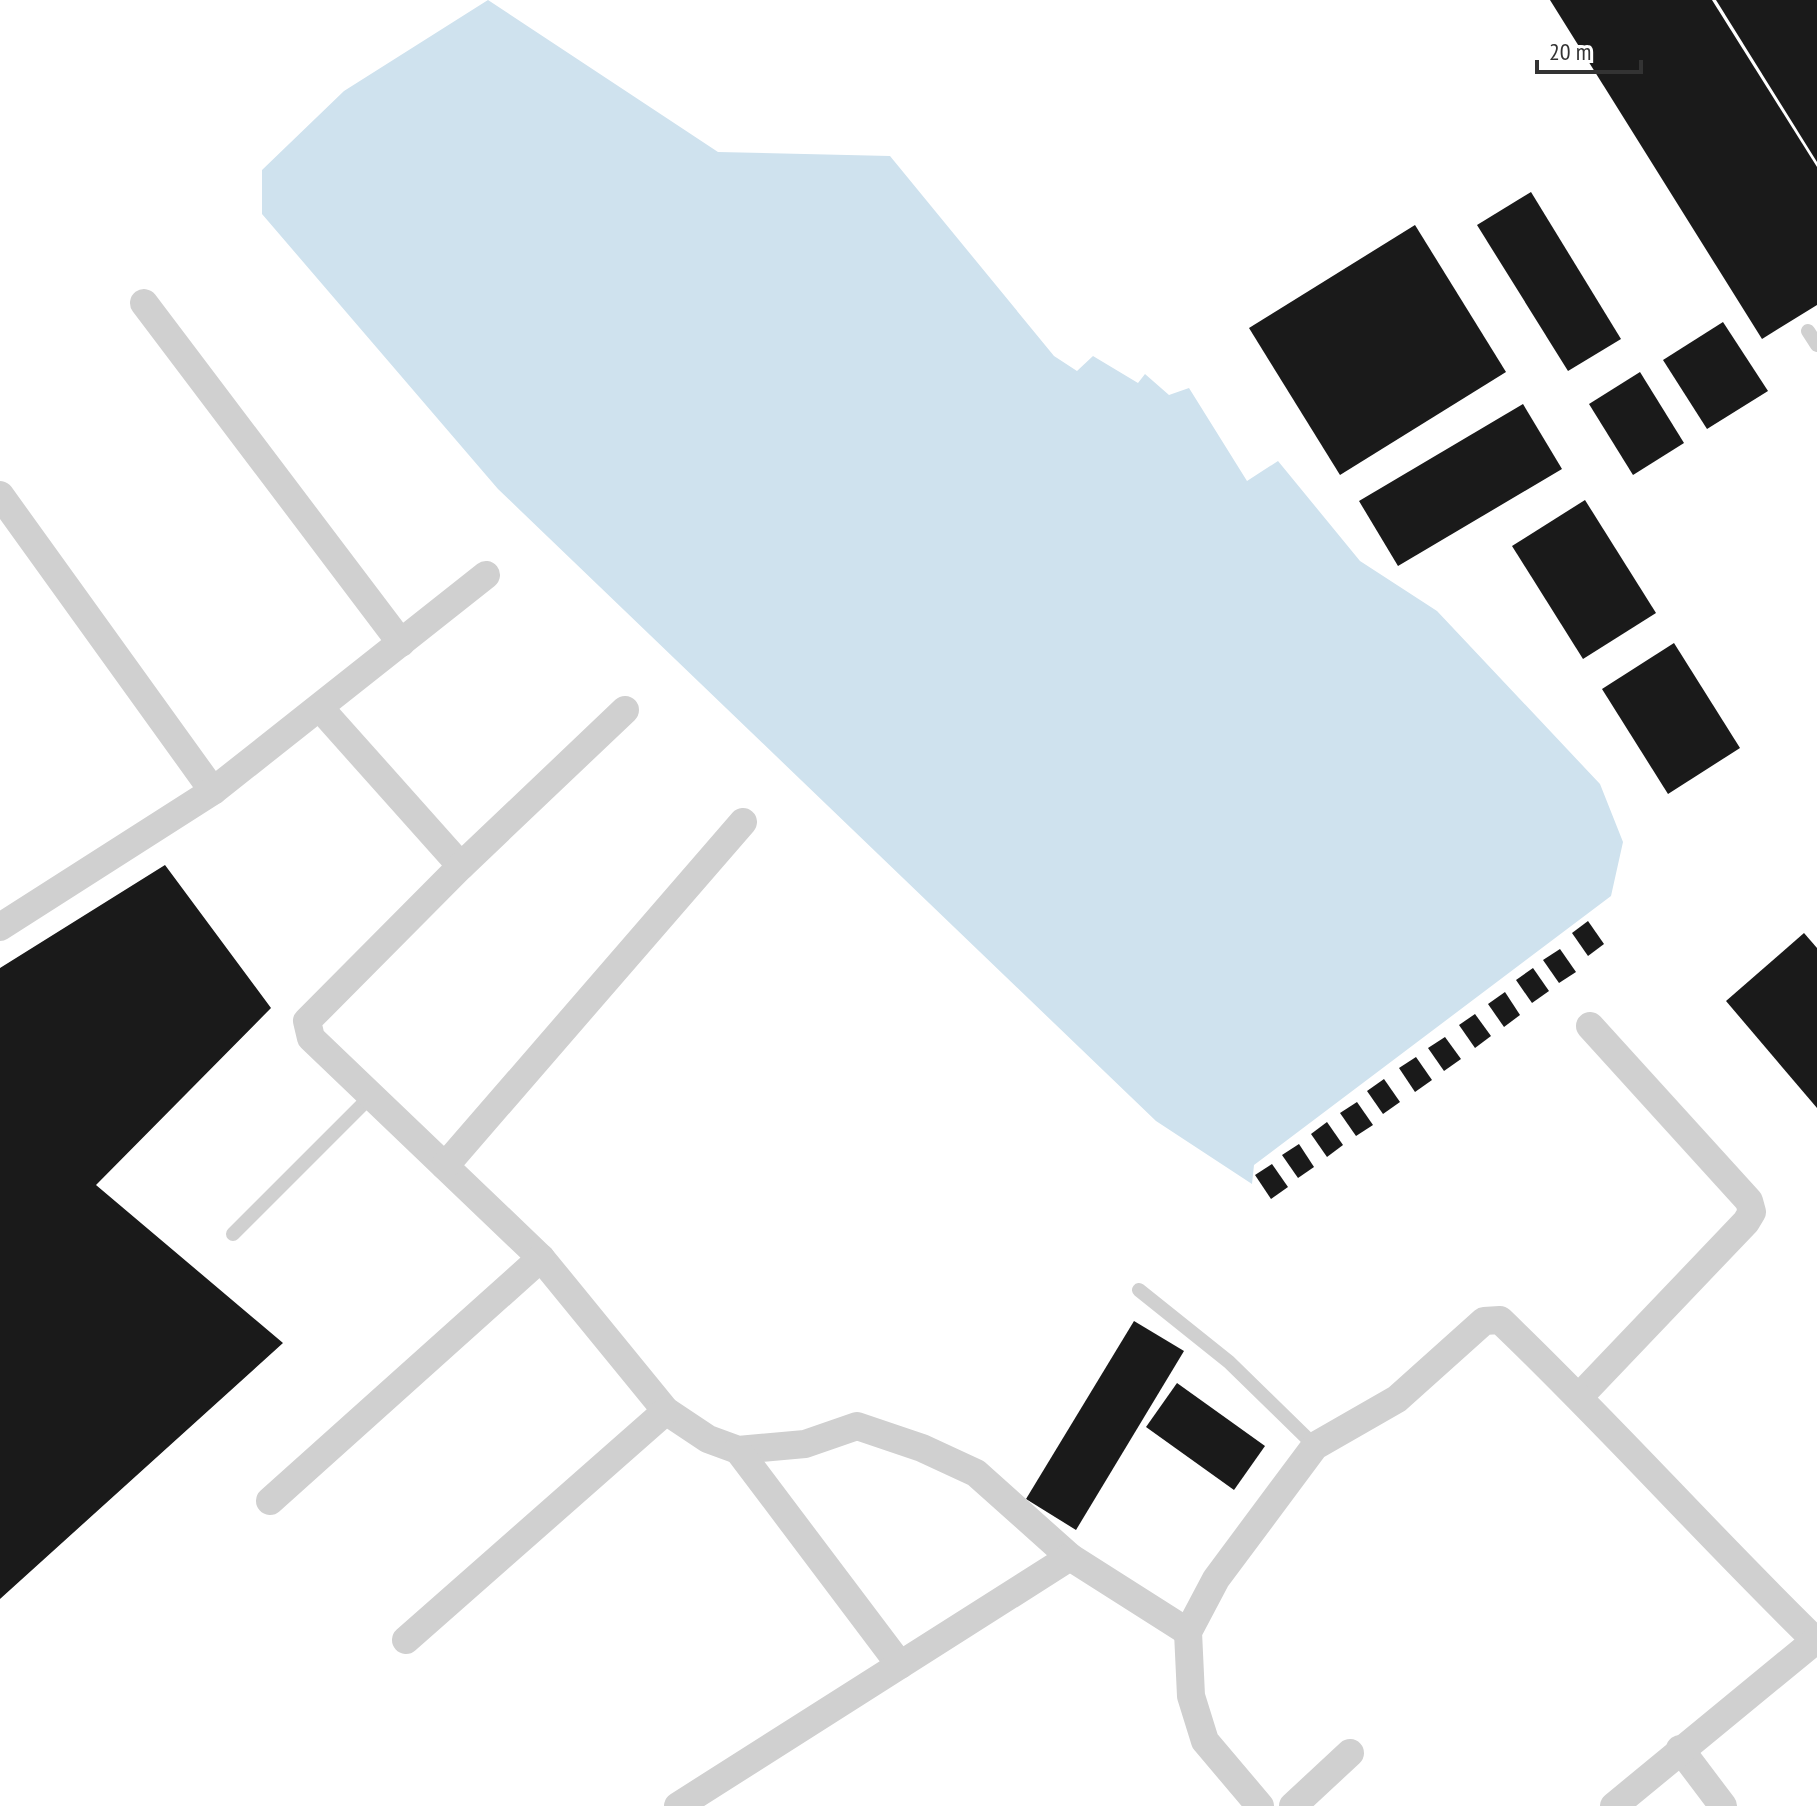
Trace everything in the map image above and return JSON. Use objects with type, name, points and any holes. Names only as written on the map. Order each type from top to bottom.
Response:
[{"type":"street","points":[[144,303],[401,643]]},
{"type":"street","points":[[0,495],[213,791]]},
{"type":"street","points":[[0,927],[213,791],[486,575]]},
{"type":"street","points":[[320,708],[461,866]]},
{"type":"street","points":[[625,710],[461,866],[307,1021],[311,1038],[541,1258],[666,1411],[708,1439],[738,1450],[805,1444],[857,1426],[922,1448],[976,1473],[1070,1557],[1188,1632]]},
{"type":"street","points":[[445,1166],[743,822]]},
{"type":"street","points":[[1580,1396],[1746,1222],[1752,1212],[1749,1201],[1590,1026]]},
{"type":"street","points":[[270,1501],[541,1258]]},
{"type":"street","points":[[1260,1806],[1205,1741],[1191,1696],[1188,1632],[1216,1579],[1315,1446],[1397,1399],[1484,1321],[1500,1320],[1580,1396],[1755,1583],[1817,1640],[1614,1806]]},
{"type":"street","points":[[406,1640],[666,1411]]},
{"type":"street","points":[[738,1450],[900,1665]]},
{"type":"street","points":[[678,1806],[1070,1557]]},
{"type":"street","points":[[1680,1749],[1723,1806]]},
{"type":"street","points":[[1293,1806],[1350,1753]]},
{"type":"lane","points":[[1808,331],[1817,345]]},
{"type":"lane","points":[[233,1234],[371,1096]]},
{"type":"lane","points":[[1139,1290],[1229,1362],[1315,1446]]},
{"type":"water","points":[[488,0],[718,152],[890,156],[1054,356],[1077,371],[1093,356],[1138,383],[1145,374],[1169,395],[1189,388],[1247,481],[1278,461],[1360,561],[1437,611],[1600,784],[1623,842],[1611,896],[1254,1165],[1252,1184],[1156,1121],[498,489],[262,214],[262,170],[344,91]]},
{"type":"building","points":[[1550,0],[1712,0],[1817,167],[1817,305],[1762,339]]},
{"type":"building","points":[[1716,0],[1817,0],[1817,162]]},
{"type":"building","points":[[1531,192],[1621,339],[1568,371],[1477,225]]},
{"type":"building","points":[[1415,225],[1506,372],[1340,475],[1249,328]]},
{"type":"building","points":[[1723,322],[1768,391],[1707,429],[1663,360]]},
{"type":"building","points":[[1640,372],[1684,443],[1633,475],[1589,404]]},
{"type":"building","points":[[1523,404],[1562,469],[1398,566],[1359,501]]},
{"type":"building","points":[[1585,500],[1656,613],[1583,659],[1512,546]]},
{"type":"building","points":[[1674,643],[1740,748],[1668,794],[1602,689]]},
{"type":"building","points":[[165,865],[271,1008],[96,1185],[283,1343],[0,1599],[0,968]]},
{"type":"building","points":[[1588,921],[1604,944],[1588,956],[1572,933]]},
{"type":"building","points":[[1804,933],[1817,948],[1817,1108],[1726,1001]]},
{"type":"building","points":[[1560,949],[1576,972],[1559,983],[1543,960]]},
{"type":"building","points":[[1533,968],[1549,991],[1532,1003],[1516,980]]},
{"type":"building","points":[[1505,992],[1520,1015],[1504,1027],[1488,1004]]},
{"type":"building","points":[[1475,1014],[1491,1036],[1475,1048],[1459,1025]]},
{"type":"building","points":[[1445,1037],[1461,1059],[1444,1071],[1428,1048]]},
{"type":"building","points":[[1416,1057],[1432,1080],[1415,1092],[1399,1068]]},
{"type":"building","points":[[1384,1079],[1400,1102],[1383,1114],[1367,1091]]},
{"type":"building","points":[[1357,1102],[1373,1125],[1356,1136],[1340,1113]]},
{"type":"building","points":[[1327,1122],[1343,1145],[1327,1157],[1311,1134]]},
{"type":"building","points":[[1299,1144],[1314,1167],[1298,1178],[1282,1155]]},
{"type":"building","points":[[1272,1164],[1288,1187],[1271,1199],[1255,1175]]},
{"type":"building","points":[[1134,1321],[1184,1351],[1076,1530],[1026,1499]]},
{"type":"building","points":[[1177,1383],[1265,1446],[1234,1490],[1146,1427]]}]
